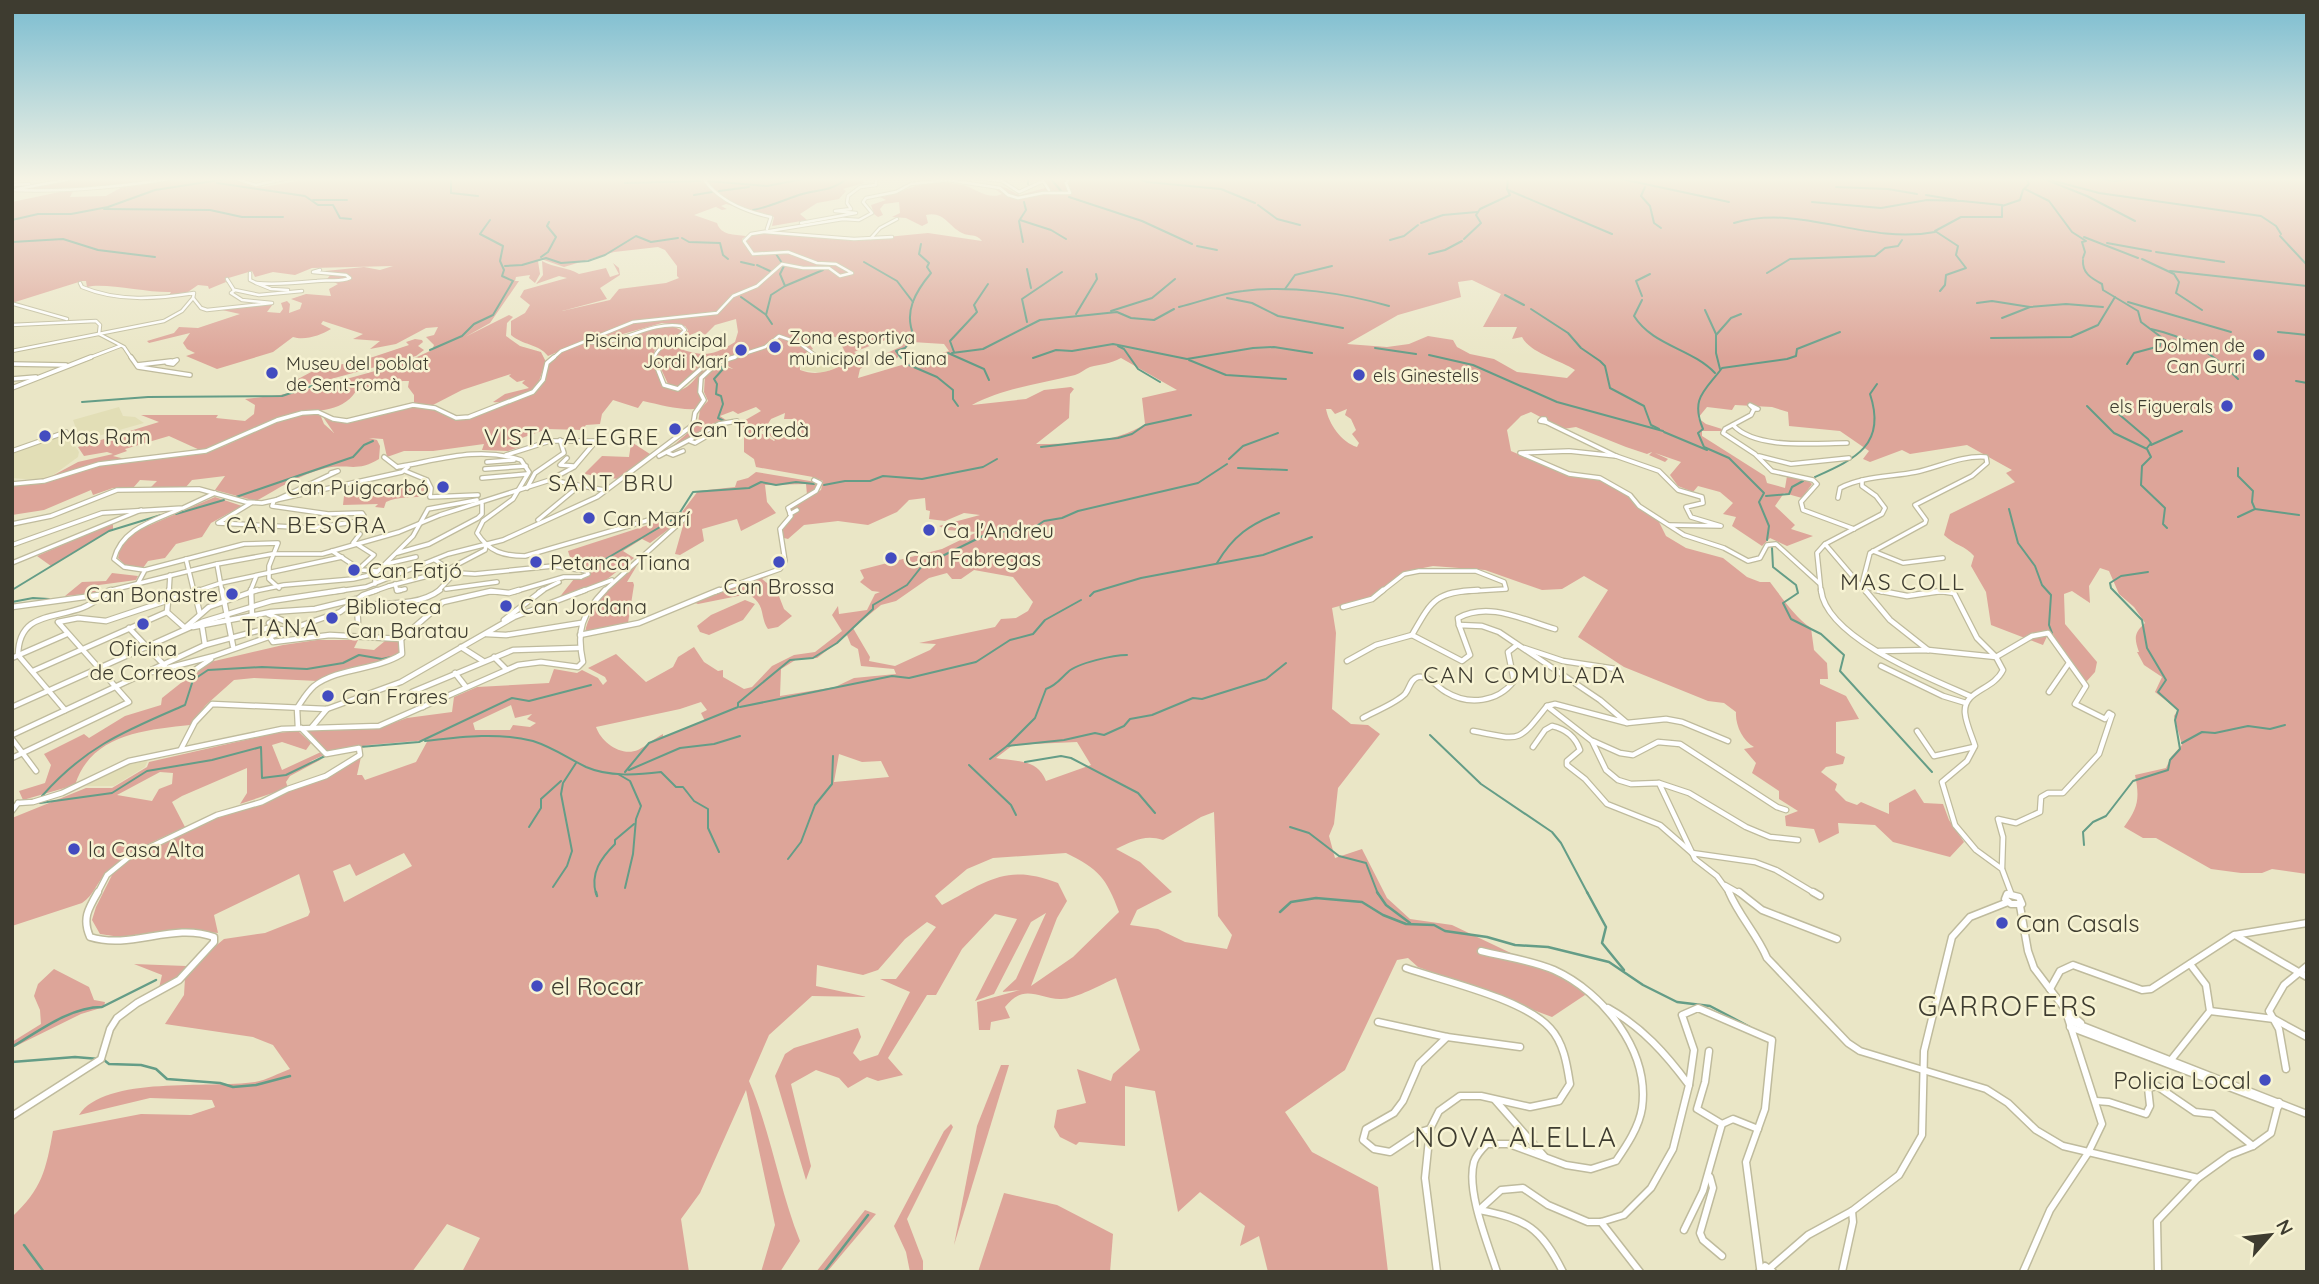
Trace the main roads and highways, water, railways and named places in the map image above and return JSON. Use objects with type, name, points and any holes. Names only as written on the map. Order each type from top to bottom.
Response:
[{"type":"waterway","points":[[430,350],[462,336],[474,324],[493,315],[513,281],[502,276],[504,270],[500,261],[503,246],[488,238]]},
{"type":"waterway","points":[[541,257],[548,252],[556,238]]},
{"type":"waterway","points":[[505,266],[522,265],[546,258],[561,263],[588,261],[605,255],[633,238]]},
{"type":"waterway","points":[[641,238],[651,242],[678,238]]},
{"type":"waterway","points":[[682,238],[689,242],[720,243],[723,255],[728,259]]},
{"type":"waterway","points":[[1022,238],[1023,242]]},
{"type":"waterway","points":[[1179,238],[1192,244]]},
{"type":"waterway","points":[[1390,240],[1397,238]]},
{"type":"waterway","points":[[1940,291],[1945,285],[1946,275],[1966,268],[1956,255],[1958,246],[1946,238]]},
{"type":"waterway","points":[[2081,238],[2086,241],[2082,242],[2085,252],[2083,258]]},
{"type":"waterway","points":[[2086,238],[2138,258]]},
{"type":"waterway","points":[[2282,238],[2307,265]]},
{"type":"waterway","points":[[12,242],[63,239],[98,250],[155,257]]},
{"type":"waterway","points":[[1767,273],[1790,259],[1875,256],[1885,248],[1898,246],[1902,240]]},
{"type":"waterway","points":[[1429,254],[1445,250],[1462,241]]},
{"type":"waterway","points":[[2107,243],[2151,251]]},
{"type":"waterway","points":[[913,302],[931,273],[927,267],[929,263],[919,254],[921,244]]},
{"type":"waterway","points":[[1197,246],[1217,250]]},
{"type":"waterway","points":[[2156,252],[2224,262]]},
{"type":"waterway","points":[[776,254],[782,263]]},
{"type":"waterway","points":[[2142,259],[2174,274],[2179,282],[2176,293],[2202,310]]},
{"type":"waterway","points":[[2083,260],[2086,272],[2102,284],[2103,290],[2115,297]]},
{"type":"waterway","points":[[741,262],[754,265]]},
{"type":"waterway","points":[[864,262],[897,281],[913,302]]},
{"type":"waterway","points":[[757,265],[770,271]]},
{"type":"waterway","points":[[784,266],[780,274],[785,286]]},
{"type":"waterway","points":[[1285,289],[1295,275],[1332,266]]},
{"type":"waterway","points":[[1027,269],[1031,288]]},
{"type":"waterway","points":[[785,286],[823,270]]},
{"type":"waterway","points":[[2170,271],[2307,286]]},
{"type":"waterway","points":[[1027,322],[1022,299],[1062,272]]},
{"type":"waterway","points":[[1076,314],[1097,279],[1096,274]]},
{"type":"waterway","points":[[1642,296],[1636,281],[1650,274]]},
{"type":"waterway","points":[[1111,311],[1152,298],[1175,279]]},
{"type":"waterway","points":[[954,352],[950,341],[977,312],[974,305],[988,284]]},
{"type":"waterway","points":[[772,324],[766,315],[771,295],[785,286]]},
{"type":"waterway","points":[[1179,307],[1235,292],[1261,289],[1335,294],[1389,306]]},
{"type":"waterway","points":[[1505,295],[1524,305]]},
{"type":"waterway","points":[[741,297],[765,314]]},
{"type":"waterway","points":[[1991,338],[2071,337],[2098,325],[2115,297]]},
{"type":"waterway","points":[[2115,297],[2138,311],[2141,322],[2161,337],[2160,346],[2134,353],[2127,364]]},
{"type":"waterway","points":[[1227,298],[1252,303],[1278,316],[1343,328]]},
{"type":"waterway","points":[[1642,300],[1634,316],[1642,326],[1715,373]]},
{"type":"waterway","points":[[1977,303],[1992,301],[2030,307]]},
{"type":"waterway","points":[[901,358],[896,351],[905,348],[914,336],[910,319],[913,302]]},
{"type":"waterway","points":[[2128,302],[2231,332]]},
{"type":"waterway","points":[[2030,307],[2066,304],[2103,307]]},
{"type":"waterway","points":[[2002,318],[2030,307]]},
{"type":"waterway","points":[[952,353],[983,349],[1040,320],[1117,312],[1131,318],[1154,320],[1174,309]]},
{"type":"waterway","points":[[1531,309],[1568,333],[1581,348],[1600,361],[1605,366],[1610,388],[1644,406],[1651,425],[1659,429]]},
{"type":"waterway","points":[[1705,310],[1716,334]]},
{"type":"waterway","points":[[1720,369],[1716,353],[1716,335],[1731,318],[1741,314]]},
{"type":"waterway","points":[[2151,329],[2176,336],[2198,347],[2238,379]]},
{"type":"waterway","points":[[1767,540],[1769,526],[1759,502],[1764,493],[1729,458],[1704,447],[1698,433],[1703,429],[1698,410],[1701,395],[1722,368],[1787,359],[1796,356],[1797,349],[1840,332]]},
{"type":"waterway","points":[[2278,332],[2307,335]]},
{"type":"waterway","points":[[1033,358],[1056,350],[1072,351],[1113,344],[1187,359],[1253,348],[1274,347],[1312,353]]},
{"type":"waterway","points":[[1118,346],[1124,349],[1138,369],[1160,382]]},
{"type":"waterway","points":[[1375,348],[1416,354]]},
{"type":"waterway","points":[[948,353],[984,369],[989,380]]},
{"type":"waterway","points":[[1429,355],[1473,365],[1557,402],[1663,431]]},
{"type":"waterway","points":[[1189,360],[1226,375],[1286,379]]},
{"type":"waterway","points":[[909,365],[937,377],[953,390],[953,399],[958,406]]},
{"type":"waterway","points":[[720,366],[723,369],[714,379],[717,384],[716,394],[721,396],[723,404],[718,418],[724,421]]},
{"type":"waterway","points":[[2296,381],[2307,383]]},
{"type":"waterway","points":[[1815,477],[1843,464],[1864,448],[1871,438],[1874,411],[1870,394],[1877,384]]},
{"type":"waterway","points":[[82,402],[148,397],[282,396],[315,385]]},
{"type":"waterway","points":[[2087,406],[2114,433],[2147,449],[2151,457],[2142,466],[2141,485],[2165,508],[2163,524],[2167,528]]},
{"type":"waterway","points":[[2114,410],[2148,439],[2151,443],[2147,448]]},
{"type":"waterway","points":[[1041,447],[1118,438],[1132,434],[1145,425],[1191,415]]},
{"type":"waterway","points":[[2151,445],[2182,431]]},
{"type":"waterway","points":[[1664,432],[1707,450]]},
{"type":"waterway","points":[[1229,459],[1243,446],[1278,433]]},
{"type":"waterway","points":[[236,497],[353,457],[364,445],[373,441]]},
{"type":"waterway","points":[[824,485],[845,481],[870,481],[883,476],[922,479],[983,467],[997,459]]},
{"type":"waterway","points":[[625,772],[649,743],[738,707],[738,703],[790,660],[813,658],[837,643],[873,609],[873,605],[907,585],[922,566],[989,533],[1032,529],[1044,521],[1062,518],[1078,511],[1198,483],[1227,464]]},
{"type":"waterway","points":[[1238,468],[1287,470]]},
{"type":"waterway","points":[[2238,468],[2238,476],[2253,491],[2252,502],[2255,509]]},
{"type":"waterway","points":[[1766,496],[1789,494],[1792,487],[1803,481]]},
{"type":"waterway","points":[[587,570],[677,517],[693,492],[749,488],[761,482],[776,485],[796,482],[814,484]]},
{"type":"waterway","points":[[176,514],[224,500]]},
{"type":"waterway","points":[[2009,509],[2018,543],[2035,566],[2042,585],[2051,595],[2049,625],[2052,633]]},
{"type":"waterway","points":[[2238,517],[2255,509]]},
{"type":"waterway","points":[[2255,509],[2299,515]]},
{"type":"waterway","points":[[1217,563],[1229,545],[1243,532],[1279,513]]},
{"type":"waterway","points":[[12,590],[109,531],[161,515]]},
{"type":"waterway","points":[[1090,596],[1094,592],[1141,578],[1263,555],[1312,537]]},
{"type":"waterway","points":[[1772,548],[1773,567],[1796,585],[1798,593],[1783,603],[1791,619],[1821,634],[1844,655],[1840,671],[1932,772]]},
{"type":"waterway","points":[[2084,845],[2083,832],[2093,822],[2106,816],[2133,781],[2168,770],[2170,760],[2180,749],[2175,720],[2178,710],[2158,692],[2166,680],[2147,648],[2142,620],[2111,588],[2110,583],[2121,576],[2148,572]]},
{"type":"waterway","points":[[12,602],[33,598],[49,599]]},
{"type":"waterway","points":[[740,707],[892,676],[909,678],[976,662],[1010,640],[1033,634],[1045,620],[1081,600]]},
{"type":"waterway","points":[[42,796],[74,764],[91,752],[125,732],[185,705],[193,680],[208,670],[262,667],[307,669],[343,663],[359,655],[382,659],[391,657]]},
{"type":"waterway","points":[[1007,746],[1035,718],[1046,689],[1056,684],[1068,672],[1096,660],[1127,655]]},
{"type":"waterway","points":[[1007,746],[1064,740],[1095,733],[1104,735],[1124,726],[1130,719],[1152,715],[1193,698],[1202,699],[1266,679],[1286,663]]},
{"type":"waterway","points":[[360,747],[419,742],[512,698],[529,701],[591,685]]},
{"type":"waterway","points":[[2182,743],[2202,732],[2215,733],[2248,726],[2270,729],[2285,725]]},
{"type":"waterway","points":[[1430,735],[1481,784],[1552,832],[1561,843],[1588,894]]},
{"type":"waterway","points":[[425,741],[479,736],[520,738],[540,743],[586,767],[618,774]]},
{"type":"waterway","points":[[629,770],[680,748],[714,744],[740,736]]},
{"type":"waterway","points":[[990,759],[1007,746]]},
{"type":"waterway","points":[[40,803],[112,793],[147,771],[212,760],[261,747],[262,778],[286,775],[325,756]]},
{"type":"waterway","points":[[788,859],[801,842],[815,805],[832,784],[833,756]]},
{"type":"waterway","points":[[1025,762],[1061,756],[1071,758],[1138,793],[1155,813]]},
{"type":"waterway","points":[[553,887],[567,866],[572,851],[561,794],[563,783],[576,763]]},
{"type":"waterway","points":[[969,765],[1011,805],[1016,815]]},
{"type":"waterway","points":[[618,774],[661,772],[676,787],[683,787],[694,801],[708,809],[708,828],[719,852]]},
{"type":"waterway","points":[[618,774],[630,781],[641,806],[636,819],[633,854],[625,888]]},
{"type":"waterway","points":[[529,827],[541,808],[541,799],[561,781]]},
{"type":"waterway","points":[[596,894],[594,879],[598,866],[615,844],[615,840],[634,824]]},
{"type":"waterway","points":[[1290,827],[1309,833],[1339,856],[1366,863],[1378,893]]},
{"type":"waterway","points":[[596,892],[597,896]]},
{"type":"waterway","points":[[1587,892],[1606,927],[1602,943],[1624,970]]},
{"type":"waterway","points":[[1378,893],[1386,905],[1410,923]]},
{"type":"waterway","points":[[1280,912],[1291,902],[1316,898],[1362,902],[1383,915],[1406,924],[1434,925],[1445,931],[1487,937],[1515,945],[1548,947],[1609,962],[1643,985],[1677,1002],[1710,1006],[1750,1027]]},
{"type":"waterway","points":[[12,1047],[67,1015],[102,1007],[156,980]]},
{"type":"waterway","points":[[12,1062],[75,1057],[99,1059]]},
{"type":"waterway","points":[[104,1060],[109,1064],[141,1065],[156,1069],[167,1079],[220,1083],[233,1087],[256,1085],[290,1076]]},
{"type":"waterway","points":[[824,1272],[868,1215]]},
{"type":"waterway","points":[[24,1245],[44,1272]]},
{"type":"place","name":"Zona esportiva municipal de Tiana","points":[[775,347]]},
{"type":"place","name":"Piscina municipal Jordi Marí","points":[[741,350]]},
{"type":"place","name":"Dolmen de Can Gurri","points":[[2259,355]]},
{"type":"place","name":"Museu del poblat de Sent-romà","points":[[272,373]]},
{"type":"place","name":"els Ginestells","points":[[1359,375]]},
{"type":"place","name":"els Figuerals","points":[[2227,406]]},
{"type":"place","name":"Can Torredà","points":[[675,429]]},
{"type":"place","name":"Mas Ram","points":[[45,436]]},
{"type":"place","name":"Can Puigcarbó","points":[[443,487]]},
{"type":"place","name":"Can Marí","points":[[589,518]]},
{"type":"place","name":"Ca l'Andreu","points":[[929,530]]},
{"type":"place","name":"Can Fabregas","points":[[891,558]]},
{"type":"place","name":"Petanca Tiana","points":[[536,562]]},
{"type":"place","name":"Can Brossa","points":[[779,562]]},
{"type":"place","name":"Can Fatjó","points":[[354,570]]},
{"type":"place","name":"Can Bonastre","points":[[232,594]]},
{"type":"place","name":"Can Jordana","points":[[506,606]]},
{"type":"place","name":"Biblioteca Can Baratau","points":[[332,618]]},
{"type":"place","name":"Oficina de Correos","points":[[143,624]]},
{"type":"place","name":"Can Frares","points":[[328,696]]},
{"type":"place","name":"la Casa Alta","points":[[74,849]]},
{"type":"place","name":"Can Casals","points":[[2002,923]]},
{"type":"place","name":"el Rocar","points":[[537,986]]},
{"type":"place","name":"Policia Local","points":[[2265,1080]]},
{"type":"district","name":"VISTA ALEGRE","points":[[572,436]]},
{"type":"district","name":"SANT BRU","points":[[612,482]]},
{"type":"district","name":"CAN BESORA","points":[[307,524]]},
{"type":"district","name":"MAS COLL","points":[[1903,581]]},
{"type":"district","name":"TIANA","points":[[281,627]]},
{"type":"district","name":"CAN COMULADA","points":[[1525,674]]},
{"type":"district","name":"GARROFERS","points":[[2008,1005]]},
{"type":"district","name":"NOVA ALELLA","points":[[1516,1136]]}]
